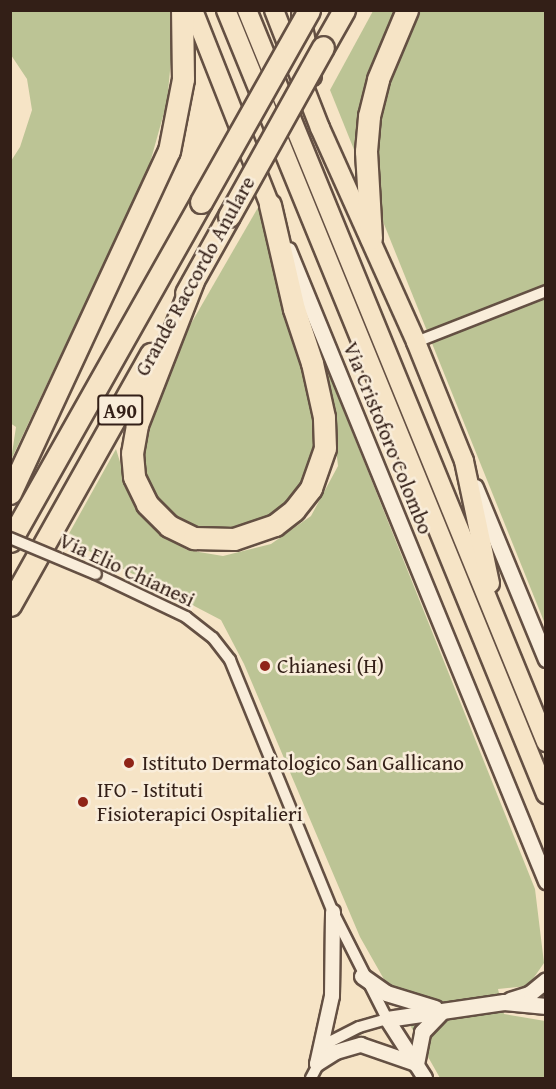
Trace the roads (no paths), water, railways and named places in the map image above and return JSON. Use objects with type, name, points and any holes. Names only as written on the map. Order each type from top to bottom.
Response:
[{"type":"highway","points":[[10,493],[169,151],[183,79],[182,10]]},
{"type":"highway","name":"Grande Raccordo Anulare","points":[[10,539],[309,10]]},
{"type":"highway","name":"Grande Raccordo Anulare","points":[[10,605],[344,10]]},
{"type":"highway","points":[[371,238],[366,151],[369,116],[378,79],[407,10]]},
{"type":"highway","points":[[193,281],[137,426],[132,453],[134,477],[147,504],[168,526],[194,538],[234,539],[275,525],[294,510],[311,488],[325,448],[324,417],[312,363],[294,309],[270,205]]},
{"type":"main road","name":"Via Cristoforo Colombo","points":[[193,10],[545,881]]},
{"type":"main road","name":"Via Cristoforo Colombo","points":[[226,10],[546,794]]},
{"type":"main road","name":"Via Cristoforo Colombo","points":[[247,10],[546,742]]},
{"type":"main road","points":[[274,10],[320,128],[416,342],[546,660]]},
{"type":"main road","points":[[300,10],[320,128]]},
{"type":"main road","points":[[464,461],[504,640]]},
{"type":"main road","points":[[362,976],[395,998],[443,1010]]},
{"type":"main road","points":[[387,1019],[504,1002],[529,994],[546,980]]},
{"type":"main road","points":[[504,1002],[546,1006]]},
{"type":"main road","points":[[416,1064],[423,1028],[443,1010]]},
{"type":"street","points":[[416,342],[546,291]]},
{"type":"street","name":"Via Elio Chianesi","points":[[10,539],[96,574],[186,617],[213,638],[224,652],[257,723],[333,912],[362,976],[387,1019]]},
{"type":"street","points":[[311,1078],[317,1064],[332,996],[333,912]]},
{"type":"street","points":[[317,1064],[335,1038],[387,1019],[425,1078]]},
{"type":"street","points":[[317,1064],[336,1052],[361,1045],[416,1064]]},
{"type":"place","name":"Chianesi (H)","points":[[265,666]]},
{"type":"place","name":"Istituto Dermatologico San Gallicano","points":[[129,763]]},
{"type":"place","name":"IFO - Istituti Fisioterapici Ospitalieri","points":[[83,802]]}]
